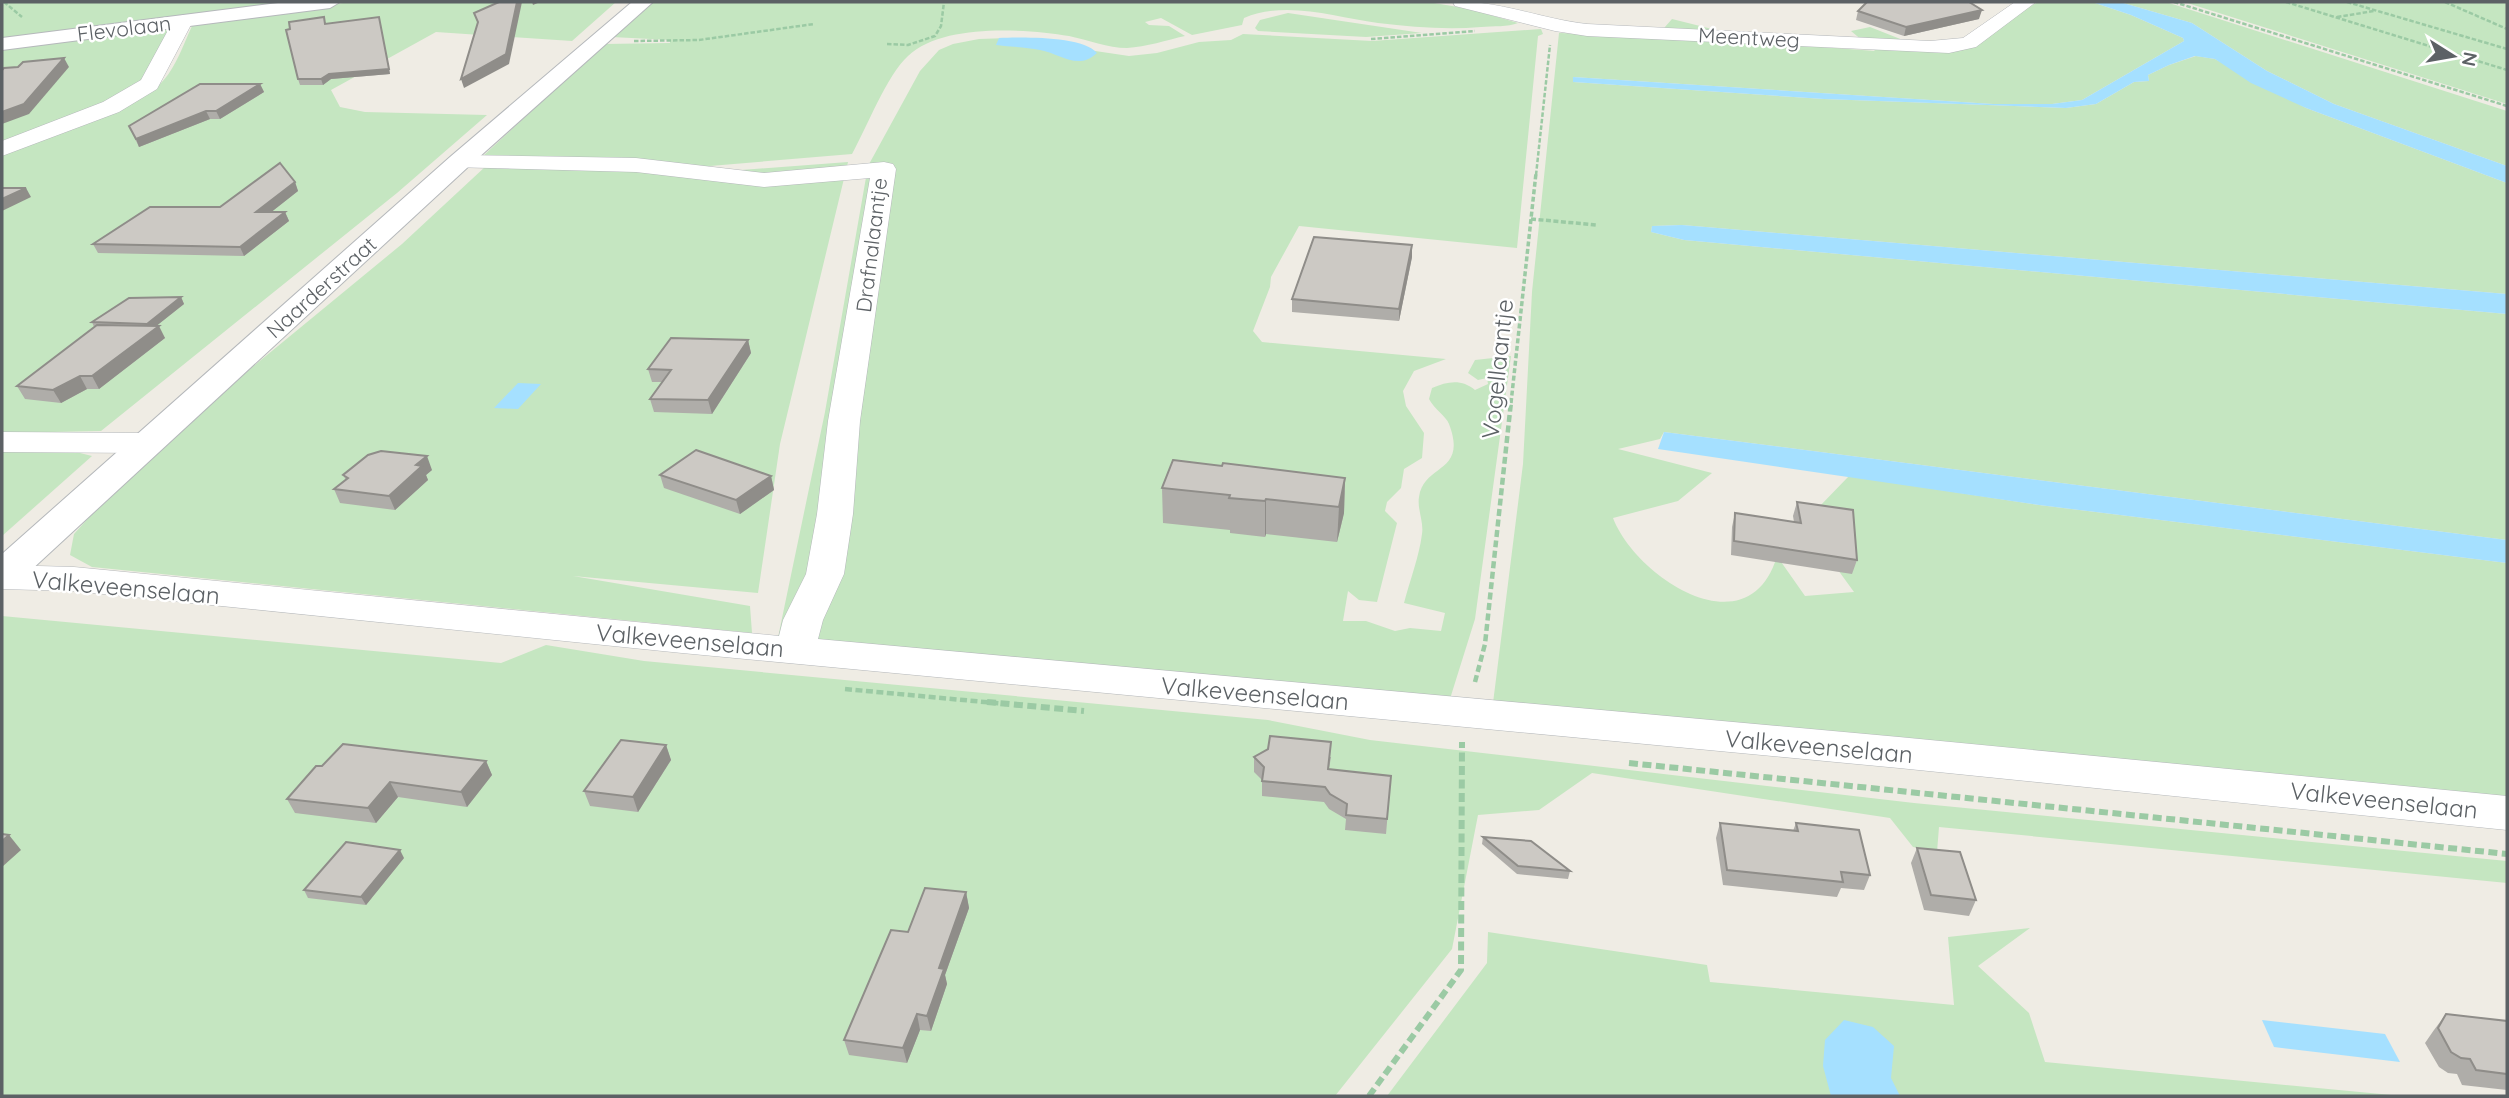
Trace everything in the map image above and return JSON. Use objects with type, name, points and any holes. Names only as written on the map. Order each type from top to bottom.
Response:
[{"type":"street","name":"Flevolaan","points":[[2,44],[330,2]]},
{"type":"street","name":"Naarderstraat","points":[[2,576],[459,162],[643,2]]},
{"type":"street","name":"Meentweg","points":[[1462,2],[1494,8],[1552,26],[1949,47],[1969,43],[2027,2]]},
{"type":"street","points":[[2,149],[111,107],[149,84],[183,21]]},
{"type":"street","name":"Drafnalaantje","points":[[459,162],[636,165],[764,180],[884,169],[844,421],[835,514],[825,574],[803,620],[795,649]]},
{"type":"street","points":[[2,442],[147,443]]},
{"type":"street","name":"Valkeveenselaan","points":[[2,576],[74,579],[2507,813]]},
{"type":"path","points":[[887,44],[908,45],[935,36],[941,26],[944,2]]},
{"type":"path","points":[[2174,2],[2507,106]]},
{"type":"path","points":[[2286,2],[2507,70]]},
{"type":"path","points":[[2347,2],[2507,49]]},
{"type":"path","points":[[2445,2],[2458,10],[2507,29]]},
{"type":"path","points":[[2336,17],[2375,11]]},
{"type":"path","points":[[599,41],[699,40],[814,24]]},
{"type":"path","name":"Vogellaantje","points":[[1369,1096],[1461,970],[1462,744],[1485,644],[1552,26]]},
{"type":"path","points":[[1371,39],[1482,30]]},
{"type":"path","points":[[1531,219],[1597,225]]},
{"type":"green space","points":[[2,2],[307,2],[2,41]]},
{"type":"green space","points":[[351,2],[616,2],[572,41],[436,32],[331,90],[340,107],[365,112],[487,115],[397,193],[101,431],[2,433],[2,153],[84,125],[144,96],[171,71],[194,22]]},
{"type":"green space","points":[[650,2],[1428,2],[1470,9],[1518,23],[1505,26],[1430,28],[1378,23],[1311,11],[1277,10],[1244,18],[1242,25],[1192,35],[1161,18],[1145,22],[1149,25],[1169,26],[1185,36],[1127,48],[1069,36],[1030,32],[963,33],[923,45],[908,56],[885,88],[852,154],[698,167],[483,156],[604,44],[670,43],[670,40],[612,37]]},
{"type":"green space","points":[[2038,2],[2092,2],[2131,15],[2183,38],[2184,41],[2082,100],[2052,104],[1993,104],[1573,77],[1573,82],[1824,99],[2066,108],[2096,104],[2134,82],[2149,81],[2148,75],[2196,56],[2215,59],[2306,108],[2507,183],[2507,294],[1682,225],[1652,226],[1651,232],[1684,240],[2507,314],[2507,540],[1664,432],[1660,439],[1618,449],[1712,473],[1678,501],[1613,518],[1626,541],[1644,563],[1668,581],[1693,595],[1719,602],[1743,599],[1763,584],[1777,556],[1805,596],[1854,592],[1822,548],[1817,509],[1849,476],[2039,505],[2507,563],[2507,800],[1493,703],[1523,464],[1532,292],[1559,33],[1657,36],[1672,19],[1768,43],[1875,51],[1851,31],[1870,27],[1913,44],[1952,52]]},
{"type":"green space","points":[[2120,2],[2166,2],[2507,111],[2507,166],[2334,104],[2267,71],[2192,23]]},
{"type":"green space","points":[[2184,2],[2507,2],[2507,104]]},
{"type":"green space","points":[[1288,13],[1422,33],[1366,37],[1258,31],[1255,28],[1260,20]]},
{"type":"green space","points":[[170,26],[155,63],[139,82],[124,93],[73,119],[2,144],[2,47]]},
{"type":"green space","points":[[1541,29],[1543,34],[1538,36],[1517,248],[1299,226],[1271,277],[1270,287],[1253,331],[1262,342],[1446,359],[1414,371],[1403,391],[1406,406],[1424,433],[1422,458],[1404,469],[1401,488],[1387,502],[1385,511],[1397,523],[1377,602],[1359,600],[1348,591],[1343,621],[1366,621],[1395,631],[1410,628],[1441,631],[1445,613],[1404,603],[1422,534],[1419,497],[1428,478],[1449,460],[1453,452],[1449,424],[1429,399],[1432,388],[1455,382],[1475,390],[1488,384],[1487,378],[1478,380],[1468,373],[1475,360],[1511,356],[1475,619],[1449,702],[776,647],[825,412],[868,166],[920,71],[939,50],[979,39],[1008,38],[1129,56],[1157,53],[1199,42],[1231,40],[1243,34],[1372,41]]},
{"type":"green space","points":[[848,162],[780,444],[758,593],[573,576],[750,606],[752,633],[92,567],[70,555],[74,534],[107,497],[194,415],[402,244],[486,166],[701,173]]},
{"type":"green space","points":[[2,451],[76,452],[92,456],[2,536]]},
{"type":"green space","points":[[2,616],[501,663],[546,645],[644,661],[1268,720],[1370,740],[1914,803],[2507,861],[2507,883],[1939,827],[1937,852],[1913,847],[1890,818],[1592,773],[1539,810],[1478,815],[1452,949],[1335,1096],[2,1096]]},
{"type":"green space","points":[[2030,928],[1978,966],[2029,1013],[2045,1062],[2402,1096],[1387,1096],[1487,963],[1488,932],[1707,965],[1710,982],[1954,1005],[1948,937]]},
{"type":"water","points":[[2092,2],[2120,2],[2192,23],[2267,71],[2334,104],[2507,166],[2507,183],[2306,108],[2251,83],[2215,59],[2195,56],[2148,75],[2149,81],[2134,82],[2096,104],[2066,108],[1824,99],[1573,82],[1573,77],[1993,104],[2052,104],[2082,100],[2184,41],[2183,38],[2131,15]]},
{"type":"water","points":[[999,38],[1066,41],[1090,47],[1097,53],[1083,61],[1069,60],[1040,50],[996,45]]},
{"type":"water","points":[[1682,225],[2507,294],[2507,314],[1684,240],[1651,232],[1652,226]]},
{"type":"water","points":[[518,383],[541,384],[518,409],[494,408]]},
{"type":"water","points":[[1664,432],[2507,540],[2507,563],[2039,505],[1658,449]]},
{"type":"water","points":[[1844,1020],[1873,1027],[1894,1046],[1891,1078],[1900,1096],[1831,1096],[1823,1066],[1825,1040]]},
{"type":"water","points":[[2262,1020],[2385,1034],[2400,1062],[2274,1047]]},
{"type":"building","points":[[499,2],[517,2],[506,54],[461,79],[478,22],[474,13]]},
{"type":"building","points":[[1867,2],[1969,2],[1982,10],[1906,27],[1858,11]]},
{"type":"building","points":[[324,17],[325,24],[379,17],[389,69],[329,74],[321,79],[298,79],[286,30],[290,29],[289,22]]},
{"type":"building","points":[[64,58],[24,104],[2,112],[4,68],[18,67],[23,62]]},
{"type":"building","points":[[200,84],[260,84],[216,111],[206,111],[136,139],[129,126]]},
{"type":"building","points":[[280,163],[295,182],[256,212],[285,212],[240,247],[93,244],[150,207],[220,207]]},
{"type":"building","points":[[2,188],[26,188],[2,199]]},
{"type":"building","points":[[1314,237],[1412,245],[1399,309],[1292,299]]},
{"type":"building","points":[[181,297],[147,324],[92,322],[129,298]]},
{"type":"building","points":[[97,325],[159,326],[92,376],[80,376],[53,390],[17,386]]},
{"type":"building","points":[[671,338],[748,340],[708,400],[650,399],[671,370],[648,369]]},
{"type":"building","points":[[696,450],[771,476],[736,500],[660,475]]},
{"type":"building","points":[[381,451],[427,456],[416,465],[422,466],[389,496],[334,489],[348,478],[343,475],[368,455]]},
{"type":"building","points":[[1173,460],[1222,466],[1223,463],[1345,478],[1339,507],[1229,498],[1230,495],[1162,488]]},
{"type":"building","points":[[1797,502],[1853,510],[1857,560],[1734,541],[1735,513],[1801,523]]},
{"type":"building","points":[[1270,736],[1331,742],[1328,769],[1391,776],[1387,819],[1346,815],[1347,804],[1330,794],[1325,787],[1262,781],[1264,767],[1254,757],[1268,749]]},
{"type":"building","points":[[621,740],[666,745],[633,797],[584,791]]},
{"type":"building","points":[[343,744],[486,761],[461,792],[390,782],[368,808],[287,799],[316,766],[322,766]]},
{"type":"building","points":[[1720,823],[1798,831],[1796,823],[1859,830],[1870,875],[1841,872],[1843,882],[1727,870]]},
{"type":"building","points":[[1483,837],[1531,841],[1570,871],[1518,866]]},
{"type":"building","points":[[346,842],[400,850],[361,897],[304,890]]},
{"type":"building","points":[[1917,848],[1960,852],[1976,900],[1931,895]]},
{"type":"building","points":[[925,888],[966,892],[939,968],[944,969],[927,1016],[917,1014],[903,1048],[844,1040],[891,930],[908,932]]},
{"type":"building","points":[[2446,1014],[2507,1021],[2507,1074],[2476,1070],[2470,1059],[2461,1058],[2451,1052],[2438,1028]]}]
